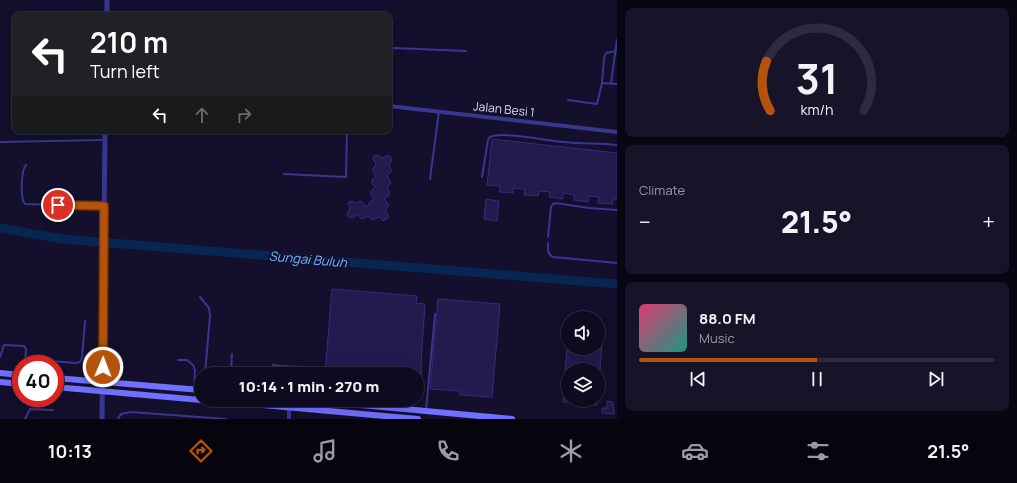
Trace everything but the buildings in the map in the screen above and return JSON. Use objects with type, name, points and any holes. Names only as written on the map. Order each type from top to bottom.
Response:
[{"type":"main road","points":[[0,373],[12,374]]},
{"type":"main road","points":[[64,379],[194,390]]},
{"type":"main road","points":[[0,382],[12,383]]},
{"type":"main road","points":[[64,388],[194,399]]},
{"type":"main road","points":[[321,407],[418,419]]},
{"type":"main road","points":[[382,407],[512,419]]},
{"type":"street","points":[[107,0],[107,12]]},
{"type":"street","name":"Jalan Besi 1","points":[[392,106],[617,132]]},
{"type":"street","points":[[102,419],[106,134]]},
{"type":"street","points":[[289,407],[289,419]]},
{"type":"lane","points":[[611,83],[617,40]]},
{"type":"lane","points":[[392,49],[394,48],[466,51]]},
{"type":"lane","points":[[568,100],[597,104],[602,83],[604,58],[606,53],[616,51]]},
{"type":"lane","points":[[602,83],[617,84]]},
{"type":"lane","points":[[430,179],[439,111]]},
{"type":"lane","points":[[284,174],[346,177],[347,134]]},
{"type":"lane","points":[[482,177],[488,140],[494,135],[517,136],[563,142],[617,145]]},
{"type":"lane","points":[[0,142],[105,140]]},
{"type":"lane","points":[[26,165],[22,170],[22,199],[25,204],[104,206]]},
{"type":"lane","points":[[548,237],[551,207],[553,204],[568,204],[589,208],[617,210]]},
{"type":"lane","points":[[548,243],[548,251],[553,257],[617,263]]},
{"type":"lane","points":[[200,297],[209,308],[210,316],[206,367]]},
{"type":"lane","points":[[426,411],[434,314]]},
{"type":"lane","points":[[64,362],[80,362],[82,358],[85,321]]},
{"type":"lane","points":[[0,357],[2,356],[3,346],[5,344],[25,346],[25,355]]},
{"type":"lane","points":[[230,367],[232,354]]},
{"type":"lane","points":[[178,360],[186,360],[193,365],[194,370]]},
{"type":"lane","points":[[273,365],[301,367]]},
{"type":"lane","points":[[25,419],[30,409],[53,410]]},
{"type":"lane","points":[[118,419],[121,414],[131,412],[193,418],[226,419]]},
{"type":"waterway","name":"Sungai Buluh","points":[[0,228],[62,239],[617,284]]},
{"type":"route","points":[[58,205],[104,206],[103,367]]}]
